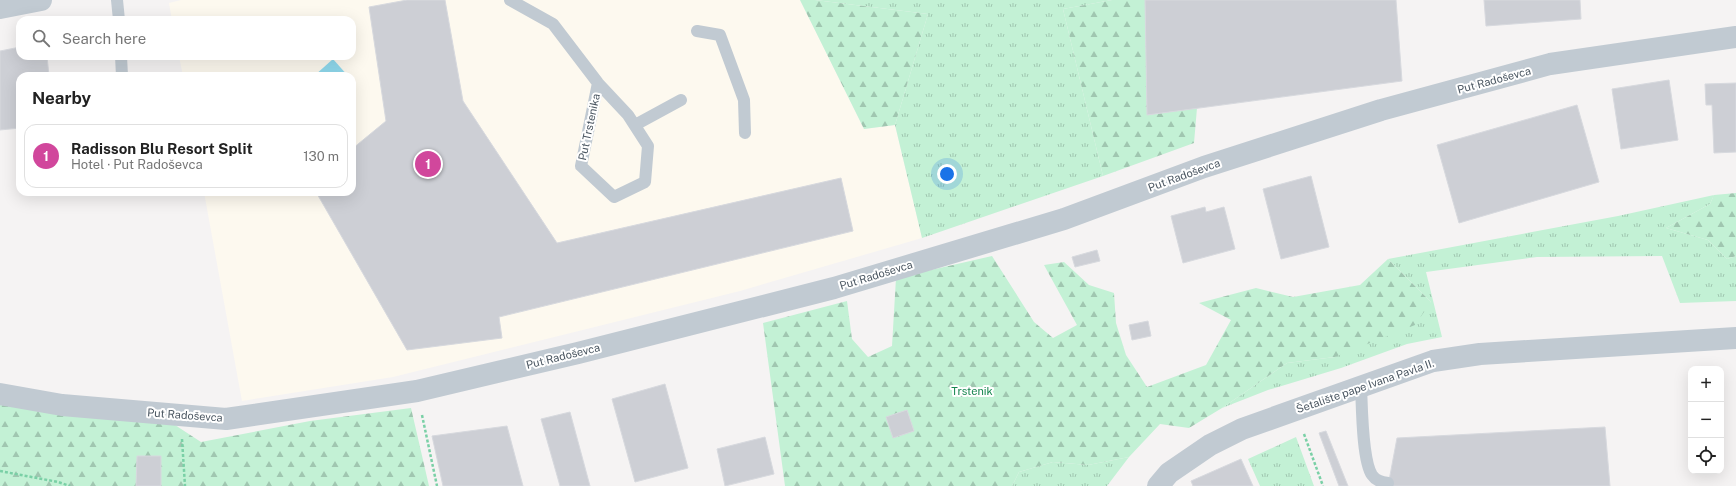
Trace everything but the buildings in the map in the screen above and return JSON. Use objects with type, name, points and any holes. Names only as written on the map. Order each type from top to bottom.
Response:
[{"type":"street","points":[[0,8],[41,0]]},
{"type":"street","name":"Put Radoševca","points":[[0,394],[62,405],[226,418],[417,391],[578,353],[834,288],[1064,219],[1204,167],[1374,113],[1550,64],[1736,37]]},
{"type":"street","name":"Šetalište pape Ivana Pavla II.","points":[[1158,486],[1169,473],[1210,445],[1242,429],[1433,361],[1480,354],[1736,338]]},
{"type":"lane","points":[[117,0],[119,16]]},
{"type":"lane","name":"Put Trstenika","points":[[510,0],[554,24],[598,83],[628,115],[648,146],[645,182],[614,197],[581,166],[598,83]]},
{"type":"lane","points":[[697,31],[720,36],[744,100],[745,134]]},
{"type":"lane","points":[[121,60],[122,72]]},
{"type":"lane","points":[[635,125],[681,100]]},
{"type":"lane","points":[[1361,386],[1367,458],[1372,474],[1377,480],[1388,483]]},
{"type":"path","points":[[417,391],[437,486]]},
{"type":"path","points":[[1302,428],[1323,486]]},
{"type":"path","points":[[182,448],[185,486]]},
{"type":"path","points":[[0,471],[58,482],[70,486]]},
{"type":"shaded area","points":[[181,0],[800,0],[864,129],[895,125],[922,238],[740,291],[393,377],[242,401],[205,196],[356,196],[356,72],[182,72],[180,60],[356,60],[356,16],[171,16],[169,3]]},
{"type":"green space","points":[[800,0],[815,0],[928,14],[895,125],[864,129]]},
{"type":"green space","points":[[815,0],[1112,0],[1063,9],[1103,176],[922,238],[895,125],[928,14]]},
{"type":"green space","points":[[1112,0],[1145,0],[1147,115],[1197,108],[1194,143],[1103,176],[1063,9]]},
{"type":"green space","points":[[1736,193],[1736,256],[1727,259],[1708,240],[1666,228],[1710,204],[1714,195]]},
{"type":"green space","points":[[1714,195],[1710,204],[1666,228],[1708,240],[1727,259],[1736,256],[1736,301],[1680,303],[1662,256],[1537,257],[1426,272],[1442,337],[1407,344],[1341,368],[1268,390],[1222,408],[1287,363],[1335,357],[1431,302],[1388,259],[1618,216]]},
{"type":"green space","name":"Trstenik","points":[[992,256],[1034,322],[1053,338],[1077,325],[1044,265],[1064,262],[1089,285],[1114,293],[1116,323],[1126,355],[1147,387],[1206,365],[1231,320],[1199,303],[1256,288],[1293,297],[1360,285],[1388,259],[1431,302],[1415,325],[1335,357],[1287,363],[1222,408],[1189,428],[1160,424],[1129,457],[1088,465],[1053,462],[1019,472],[1012,486],[785,486],[763,323],[847,301],[852,339],[868,357],[892,346],[896,278]]},
{"type":"green space","points":[[0,400],[175,425],[201,442],[310,421],[411,408],[429,486],[0,486]]},
{"type":"green space","points":[[1296,437],[1314,486],[1260,486],[1248,459]]},
{"type":"green space","points":[[1129,457],[1107,486],[1012,486],[1019,472],[1053,462],[1088,465]]},
{"type":"water","points":[[332,60],[334,60],[344,72],[318,72]]},
{"type":"place","name":"Radisson Blu Resort Split","points":[[428,164]]}]
